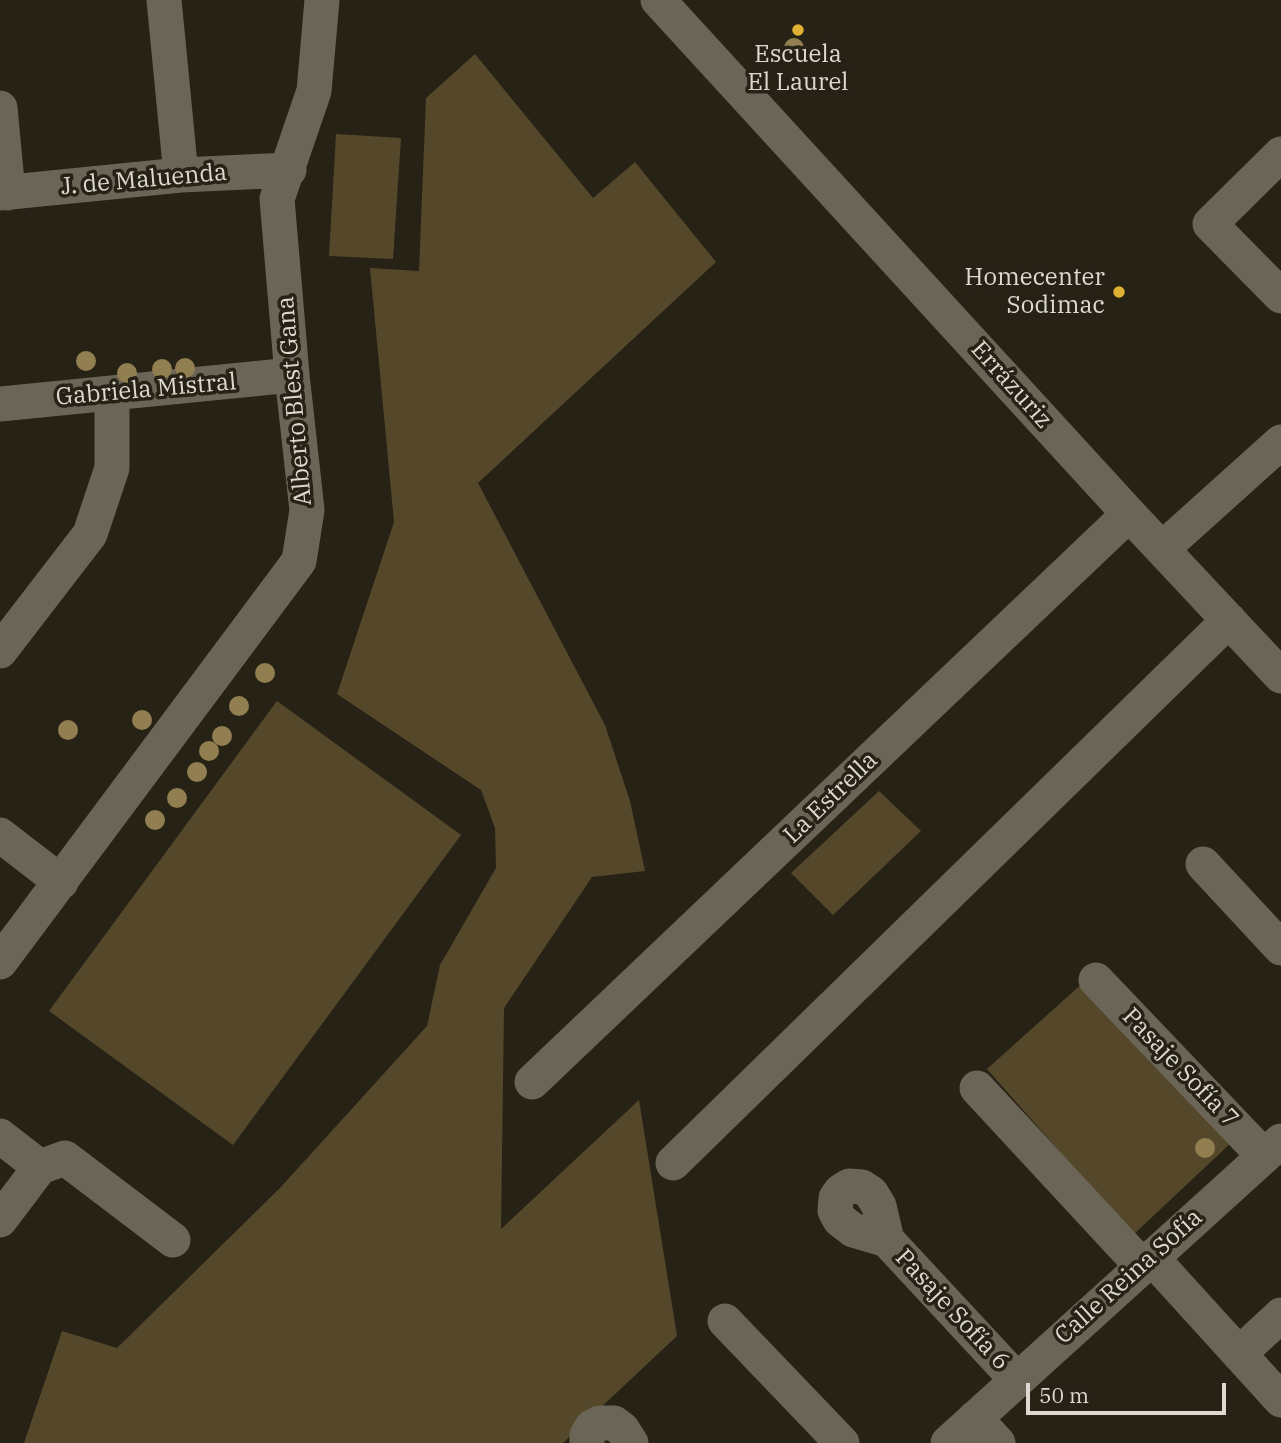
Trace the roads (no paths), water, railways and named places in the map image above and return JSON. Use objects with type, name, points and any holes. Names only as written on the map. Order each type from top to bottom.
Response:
[{"type":"street","points":[[163,0],[181,175]]},
{"type":"street","name":"Alberto Blest Gana","points":[[0,962],[299,561],[307,510],[277,199],[314,92],[322,0]]},
{"type":"street","name":"Errázuriz","points":[[659,0],[1129,514],[1281,676]]},
{"type":"street","points":[[0,108],[4,193]]},
{"type":"street","points":[[1281,153],[1210,224],[1281,296]]},
{"type":"street","name":"J. de Maluenda","points":[[4,193],[181,175],[289,170]]},
{"type":"street","name":"Gabriela Mistral","points":[[0,404],[292,375]]},
{"type":"street","points":[[5,633],[90,534],[113,468],[112,393]]},
{"type":"street","points":[[1162,549],[1281,442]]},
{"type":"street","name":"La Estrella","points":[[532,1082],[1129,514]]},
{"type":"street","points":[[673,1163],[1229,620]]},
{"type":"street","points":[[0,835],[61,883]]},
{"type":"street","points":[[1203,864],[1281,948]]},
{"type":"street","name":"Pasaje Sofía 7","points":[[1097,980],[1273,1148]]},
{"type":"street","points":[[977,1088],[1281,1400]]},
{"type":"street","points":[[0,1136],[40,1167]]},
{"type":"street","name":"Calle Reina Sofía","points":[[948,1443],[986,1431],[1017,1380],[1273,1148]]},
{"type":"street","points":[[0,1220],[40,1167],[65,1158],[173,1240]]},
{"type":"street","name":"Pasaje Sofía 6","points":[[887,1240],[1017,1380]]},
{"type":"street","points":[[1239,1354],[1281,1315]]},
{"type":"street","points":[[725,1321],[842,1443]]},
{"type":"street","points":[[587,1443],[587,1435],[592,1427],[600,1423],[614,1423],[622,1429],[631,1443]]},
{"type":"place","name":"Escuela El Laurel","points":[[798,30]]},
{"type":"place","name":"Homecenter Sodimac","points":[[1119,292]]}]
